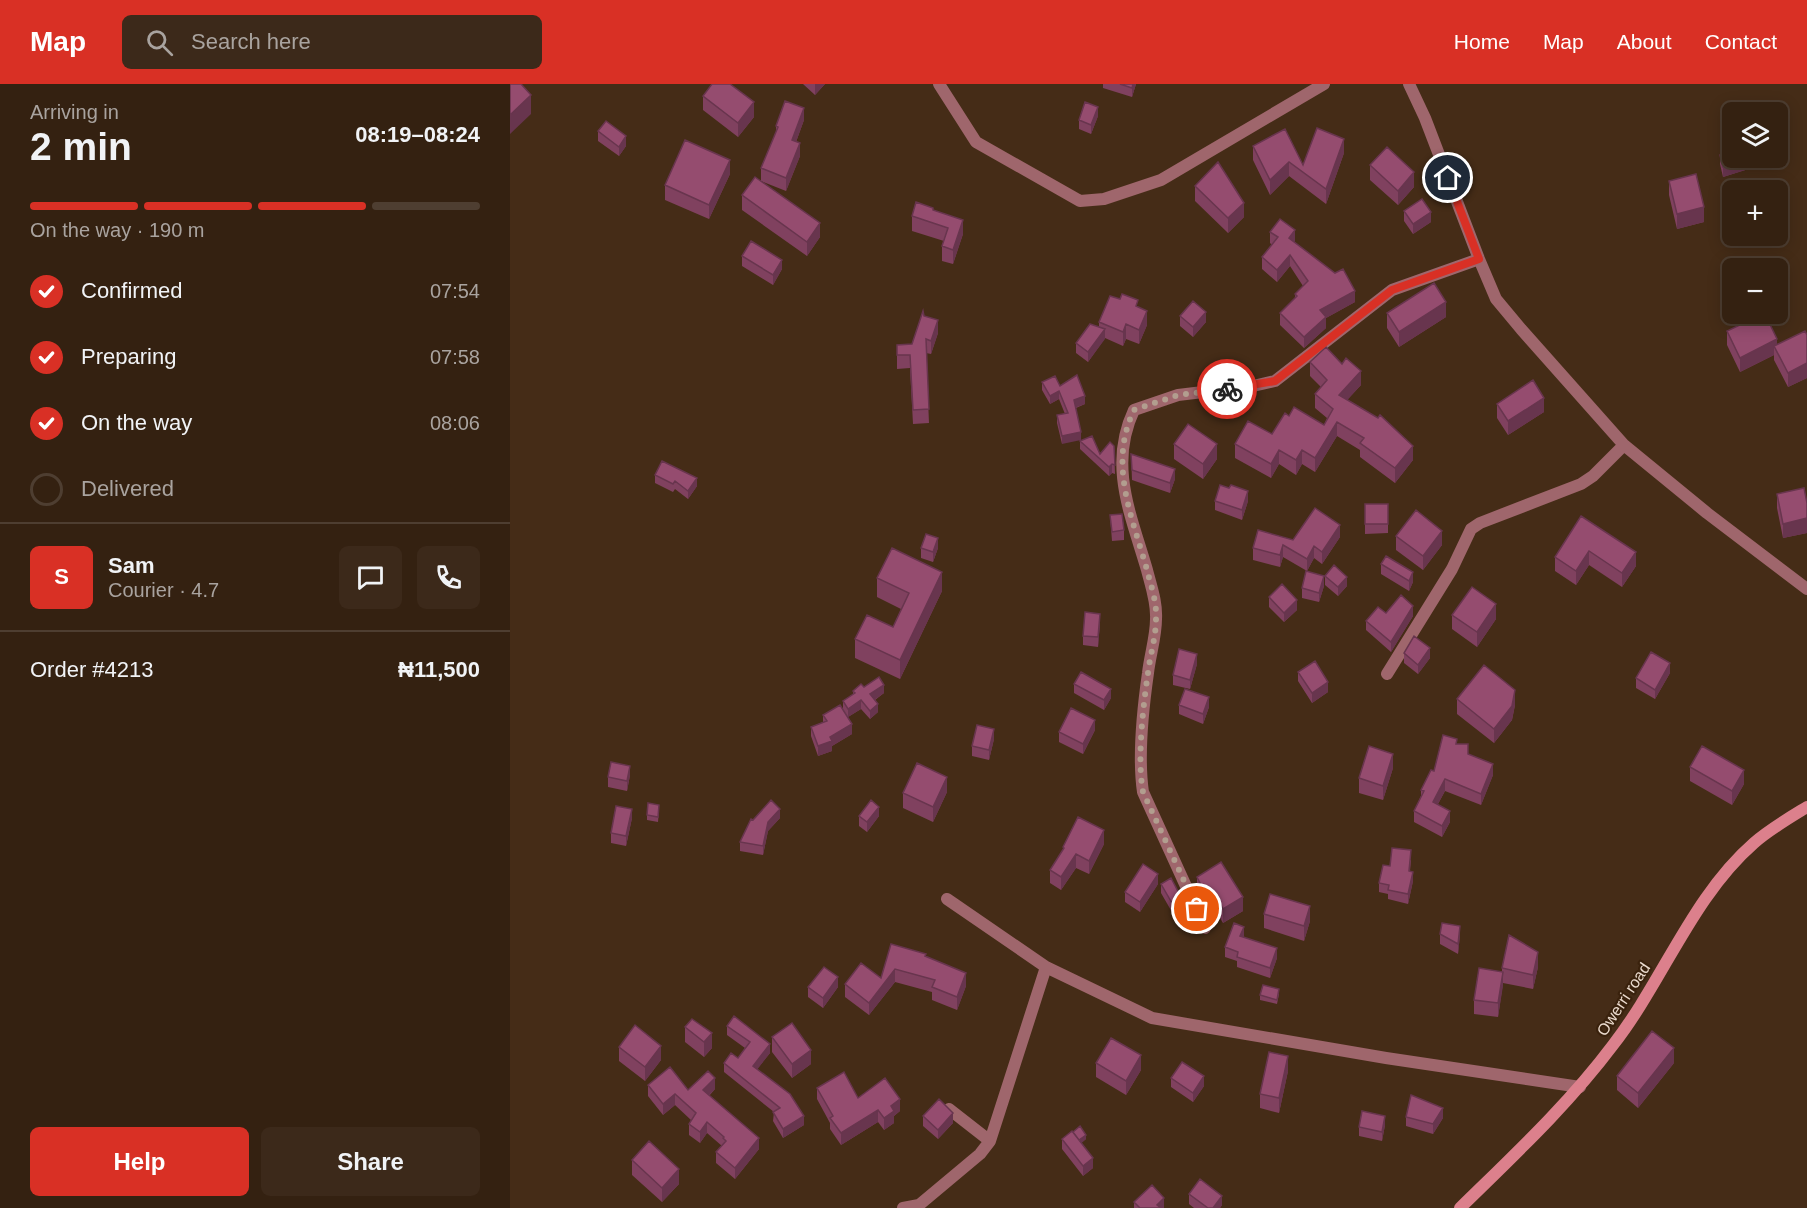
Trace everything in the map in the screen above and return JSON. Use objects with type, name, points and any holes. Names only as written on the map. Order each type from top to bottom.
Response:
[{"type":"main road","name":"Owerri road","points":[[1460,1208],[1546,1124],[1615,1044],[1696,914],[1722,877],[1754,843],[1807,807]]},
{"type":"street","points":[[939,84],[976,142],[1080,201],[1104,199],[1161,180],[1324,84]]},
{"type":"street","points":[[1409,84],[1425,118],[1496,299],[1624,445],[1707,513],[1807,589]]},
{"type":"street","points":[[1205,928],[1143,792],[1140,773],[1148,675],[1156,619],[1155,597],[1122,482],[1122,444],[1125,427],[1134,410],[1178,395],[1253,386],[1275,381],[1392,290],[1479,259]]},
{"type":"street","points":[[1387,674],[1452,569],[1472,530],[1480,523],[1581,484],[1593,476],[1624,445]]},
{"type":"street","points":[[947,899],[1046,967],[1152,1018],[1386,1058],[1580,1087]]},
{"type":"street","points":[[903,1208],[920,1207],[980,1154],[990,1141],[1046,967]]},
{"type":"street","points":[[949,1109],[990,1141]]},
{"type":"building","points":[[510,84],[521,84],[531,95],[510,115]]},
{"type":"building","points":[[712,84],[730,84],[754,102],[738,123],[703,96]]},
{"type":"building","points":[[1120,84],[1133,84],[1132,88]]},
{"type":"building","points":[[785,101],[804,108],[792,140],[800,143],[786,178],[761,168],[778,127],[776,126]]},
{"type":"building","points":[[1085,102],[1098,107],[1091,125],[1079,120]]},
{"type":"building","points":[[606,121],[626,136],[619,147],[598,131]]},
{"type":"building","points":[[1317,128],[1344,139],[1326,189],[1289,162],[1270,180],[1253,146],[1285,129],[1303,165]]},
{"type":"building","points":[[685,140],[730,160],[709,205],[665,185]]},
{"type":"building","points":[[1387,147],[1414,172],[1398,191],[1370,165]]},
{"type":"building","points":[[1218,162],[1244,203],[1228,218],[1195,186]]},
{"type":"building","points":[[1696,174],[1704,207],[1677,214],[1669,181]]},
{"type":"building","points":[[755,177],[820,223],[807,242],[742,195]]},
{"type":"building","points":[[1422,199],[1431,212],[1413,224],[1404,211]]},
{"type":"building","points":[[916,202],[963,220],[953,250],[942,246],[948,228],[912,216]]},
{"type":"building","points":[[1280,219],[1295,230],[1289,238],[1335,273],[1343,269],[1355,291],[1320,310],[1326,317],[1304,337],[1280,313],[1308,281],[1290,255],[1277,270],[1262,257],[1278,237],[1270,232]]},
{"type":"building","points":[[751,241],[782,260],[773,275],[742,256]]},
{"type":"building","points":[[1434,283],[1446,302],[1399,332],[1387,313]]},
{"type":"building","points":[[1122,294],[1138,300],[1136,306],[1147,311],[1139,330],[1126,324],[1123,332],[1099,322],[1110,296],[1120,299]]},
{"type":"building","points":[[1193,301],[1206,312],[1193,327],[1180,316]]},
{"type":"building","points":[[923,311],[924,316],[938,320],[931,341],[926,339],[929,409],[913,410],[910,355],[897,355],[897,345],[912,344]]},
{"type":"building","points":[[1090,324],[1105,329],[1088,352],[1076,343]]},
{"type":"building","points":[[1742,324],[1770,324],[1777,339],[1740,358],[1727,331]]},
{"type":"building","points":[[1805,331],[1807,363],[1788,373],[1774,346]]},
{"type":"building","points":[[1326,347],[1342,364],[1346,358],[1361,371],[1339,395],[1378,418],[1380,415],[1413,446],[1395,468],[1360,443],[1364,438],[1337,422],[1315,458],[1302,450],[1296,460],[1279,450],[1271,464],[1235,444],[1248,421],[1272,434],[1285,413],[1289,416],[1294,407],[1324,425],[1333,409],[1315,394],[1327,380],[1310,362]]},
{"type":"building","points":[[1077,375],[1085,396],[1074,400],[1081,432],[1062,436],[1057,415],[1068,413],[1059,391],[1050,396],[1042,382],[1055,376],[1060,386]]},
{"type":"building","points":[[1533,380],[1544,398],[1508,421],[1497,404]]},
{"type":"building","points":[[1188,424],[1217,444],[1203,464],[1174,444]]},
{"type":"building","points":[[1092,436],[1100,454],[1110,442],[1114,446],[1115,465],[1112,464],[1109,467],[1080,441]]},
{"type":"building","points":[[1131,454],[1175,469],[1170,483],[1132,470]]},
{"type":"building","points":[[662,461],[697,478],[688,491],[675,481],[673,484],[655,475]]},
{"type":"building","points":[[1220,485],[1229,488],[1231,485],[1248,491],[1242,510],[1215,501]]},
{"type":"building","points":[[1804,488],[1807,518],[1783,524],[1777,494]]},
{"type":"building","points":[[1365,504],[1388,504],[1388,524],[1365,524]]},
{"type":"building","points":[[1315,508],[1340,525],[1322,552],[1314,546],[1307,559],[1283,545],[1280,555],[1253,548],[1258,530],[1293,540]]},
{"type":"building","points":[[1416,510],[1442,531],[1423,556],[1396,536]]},
{"type":"building","points":[[1122,514],[1124,530],[1112,532],[1110,515]]},
{"type":"building","points":[[1581,516],[1636,552],[1622,573],[1589,551],[1576,571],[1555,557]]},
{"type":"building","points":[[926,534],[938,538],[933,552],[921,548]]},
{"type":"building","points":[[892,548],[942,572],[900,660],[855,639],[867,615],[893,627],[909,593],[877,578]]},
{"type":"building","points":[[1386,556],[1413,572],[1409,581],[1381,564]]},
{"type":"building","points":[[1334,565],[1347,577],[1338,587],[1325,576]]},
{"type":"building","points":[[1306,571],[1324,576],[1319,593],[1302,588]]},
{"type":"building","points":[[1282,584],[1297,600],[1284,613],[1269,597]]},
{"type":"building","points":[[1472,587],[1496,604],[1477,632],[1452,615]]},
{"type":"building","points":[[1401,595],[1413,606],[1391,642],[1366,621],[1378,607],[1386,613]]},
{"type":"building","points":[[1085,612],[1100,614],[1098,637],[1083,636]]},
{"type":"building","points":[[1414,636],[1430,648],[1418,665],[1404,653]]},
{"type":"building","points":[[1179,649],[1197,654],[1190,680],[1173,675]]},
{"type":"building","points":[[1651,652],[1670,663],[1655,690],[1636,678]]},
{"type":"building","points":[[1315,661],[1328,682],[1312,693],[1298,672]]},
{"type":"building","points":[[1484,665],[1515,690],[1512,706],[1494,729],[1457,699]]},
{"type":"building","points":[[1081,672],[1111,689],[1104,700],[1074,684]]},
{"type":"building","points":[[879,677],[884,685],[870,694],[878,704],[870,711],[861,700],[848,709],[843,701],[855,693],[853,691],[861,684],[864,687]]},
{"type":"building","points":[[1185,689],[1209,697],[1203,714],[1179,705]]},
{"type":"building","points":[[840,705],[852,724],[830,737],[832,741],[818,746],[811,727],[827,721],[823,715]]},
{"type":"building","points":[[1071,708],[1095,720],[1083,744],[1059,732]]},
{"type":"building","points":[[977,725],[994,729],[989,750],[972,746]]},
{"type":"building","points":[[1443,735],[1457,739],[1456,744],[1468,744],[1468,754],[1493,764],[1481,794],[1445,779],[1433,802],[1450,811],[1442,826],[1414,811],[1431,770],[1434,771]]},
{"type":"building","points":[[1369,746],[1393,754],[1383,786],[1359,778]]},
{"type":"building","points":[[1702,746],[1744,770],[1732,791],[1690,767]]},
{"type":"building","points":[[611,762],[630,766],[627,781],[608,777]]},
{"type":"building","points":[[917,763],[947,777],[933,807],[903,793]]},
{"type":"building","points":[[771,800],[780,809],[768,822],[763,846],[740,842],[751,819],[753,820]]},
{"type":"building","points":[[871,800],[879,807],[867,822],[859,816]]},
{"type":"building","points":[[648,803],[659,805],[658,817],[647,815]]},
{"type":"building","points":[[616,806],[632,809],[626,836],[611,833]]},
{"type":"building","points":[[1078,817],[1104,830],[1089,861],[1076,854],[1061,877],[1050,870],[1064,848]]},
{"type":"building","points":[[1392,848],[1411,850],[1409,871],[1413,872],[1408,894],[1388,890],[1389,885],[1379,883],[1383,865],[1390,866]]},
{"type":"building","points":[[1221,862],[1243,897],[1223,909],[1217,899],[1210,903],[1197,877]]},
{"type":"building","points":[[1143,864],[1158,874],[1140,902],[1125,892]]},
{"type":"building","points":[[1171,878],[1179,893],[1183,890],[1189,902],[1176,910],[1161,884]]},
{"type":"building","points":[[1270,894],[1310,906],[1304,926],[1264,914]]},
{"type":"building","points":[[1234,923],[1244,927],[1240,936],[1277,948],[1270,968],[1237,957],[1238,952],[1225,947]]},
{"type":"building","points":[[1442,923],[1460,926],[1458,944],[1440,934]]},
{"type":"building","points":[[1509,935],[1538,952],[1533,975],[1502,968]]},
{"type":"building","points":[[891,944],[926,954],[925,956],[966,973],[957,997],[932,987],[935,980],[895,969],[869,1003],[845,984],[861,963],[881,978]]},
{"type":"building","points":[[824,967],[838,977],[823,998],[808,987]]},
{"type":"building","points":[[1479,968],[1503,972],[1498,1003],[1474,1000]]},
{"type":"building","points":[[1263,985],[1279,989],[1277,1000],[1260,995]]},
{"type":"building","points":[[734,1016],[770,1044],[753,1066],[790,1094],[804,1116],[783,1129],[773,1112],[780,1108],[724,1063],[731,1053],[738,1058],[750,1042],[727,1026]]},
{"type":"building","points":[[692,1019],[712,1033],[704,1042],[685,1027]]},
{"type":"building","points":[[792,1023],[811,1050],[792,1064],[772,1037]]},
{"type":"building","points":[[635,1025],[661,1046],[645,1067],[619,1047]]},
{"type":"building","points":[[1652,1031],[1674,1048],[1638,1093],[1617,1076]]},
{"type":"building","points":[[1111,1038],[1141,1055],[1126,1081],[1096,1063]]},
{"type":"building","points":[[1269,1052],[1288,1056],[1279,1098],[1260,1094]]},
{"type":"building","points":[[1182,1062],[1204,1076],[1193,1093],[1171,1078]]},
{"type":"building","points":[[670,1067],[688,1090],[708,1071],[715,1078],[703,1090],[759,1138],[735,1168],[716,1152],[726,1141],[724,1137],[707,1122],[700,1132],[689,1124],[696,1113],[675,1094],[663,1104],[648,1085]]},
{"type":"building","points":[[844,1072],[858,1098],[885,1078],[900,1099],[891,1106],[894,1111],[884,1118],[878,1110],[841,1133],[830,1118],[833,1116],[817,1088]]},
{"type":"building","points":[[1411,1095],[1443,1108],[1433,1124],[1406,1117]]},
{"type":"building","points":[[939,1099],[953,1113],[938,1130],[923,1116]]},
{"type":"building","points":[[1362,1111],[1385,1116],[1382,1132],[1359,1127]]},
{"type":"building","points":[[1080,1126],[1086,1135],[1079,1140],[1073,1132]]},
{"type":"building","points":[[1072,1131],[1093,1158],[1083,1166],[1062,1139]]},
{"type":"building","points":[[649,1141],[679,1169],[662,1188],[632,1160]]},
{"type":"building","points":[[1200,1179],[1222,1196],[1213,1208],[1208,1208],[1189,1194]]},
{"type":"building","points":[[1152,1185],[1164,1198],[1157,1205],[1161,1208],[1140,1208],[1134,1202]]},
{"type":"way so far","points":[[1197,909],[1143,792],[1140,773],[1148,675],[1156,619],[1155,597],[1122,482],[1122,444],[1125,427],[1134,410],[1178,395],[1227,389]]},
{"type":"route","points":[[1227,389],[1275,381],[1392,290],[1479,259],[1448,178]]}]
